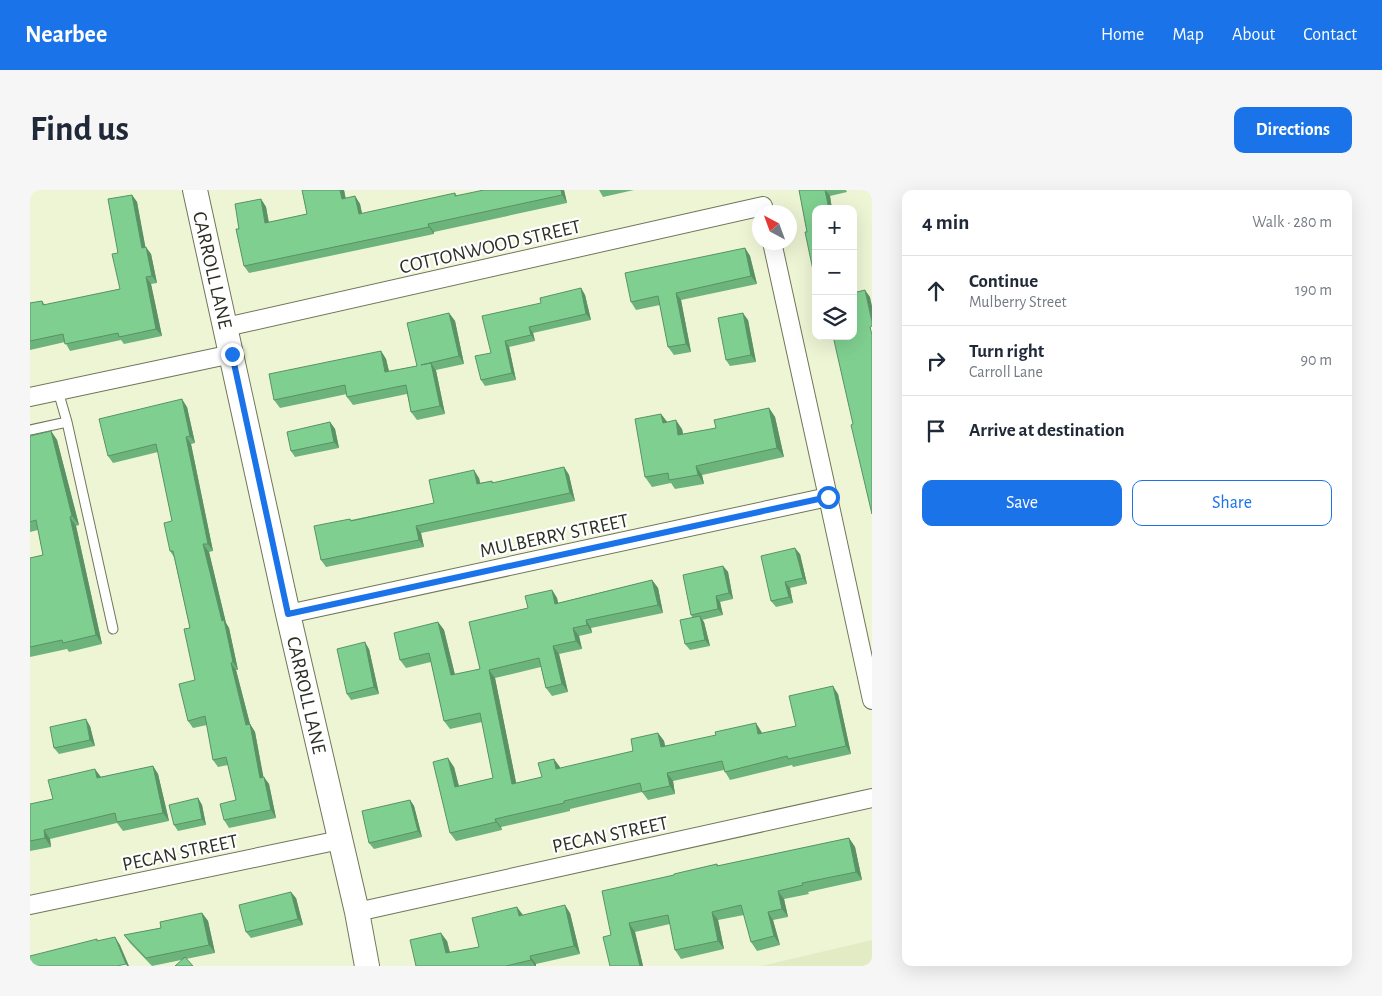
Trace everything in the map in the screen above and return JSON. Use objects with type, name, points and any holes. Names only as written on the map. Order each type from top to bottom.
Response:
[{"type":"street","name":"CARROLL LANE","points":[[195,190],[367,966]]},
{"type":"street","name":"COTTONWOOD STREET","points":[[226,327],[763,203]]},
{"type":"street","points":[[774,250],[872,700]]},
{"type":"street","points":[[30,397],[232,354]]},
{"type":"street","name":"MULBERRY STREET","points":[[288,614],[828,497]]},
{"type":"street","name":"PECAN STREET","points":[[356,912],[872,798]]},
{"type":"street","name":"PECAN STREET","points":[[30,905],[340,840]]},
{"type":"lane","points":[[58,391],[68,422],[112,629]]},
{"type":"lane","points":[[30,430],[68,422]]},
{"type":"shaded area","points":[[872,940],[872,966],[761,966]]},
{"type":"building","points":[[302,190],[340,190],[342,199],[355,196],[359,214],[455,193],[455,196],[484,190],[561,190],[562,195],[428,224],[429,227],[244,266],[236,229],[239,229],[235,204],[261,199],[265,223],[307,214]]},
{"type":"building","points":[[799,190],[825,190],[828,205],[812,205],[812,265],[805,232],[807,232]]},
{"type":"building","points":[[132,195],[142,248],[146,247],[152,276],[146,277],[156,329],[119,337],[118,333],[65,344],[63,334],[30,341],[30,303],[42,301],[43,305],[120,289],[112,254],[118,253],[108,199]]},
{"type":"building","points":[[745,248],[751,276],[676,293],[686,344],[668,347],[658,296],[631,302],[625,273]]},
{"type":"building","points":[[581,288],[586,314],[529,327],[531,335],[505,341],[512,373],[481,380],[475,356],[491,353],[482,316],[541,303],[540,298]]},
{"type":"building","points":[[865,290],[872,322],[870,327],[872,335],[872,514],[834,340],[857,340],[857,292]]},
{"type":"building","points":[[449,313],[459,356],[421,365],[431,363],[440,406],[411,412],[406,385],[347,397],[345,385],[274,400],[269,374],[381,351],[385,372],[417,366],[407,323]]},
{"type":"building","points":[[743,313],[751,355],[726,360],[718,318]]},
{"type":"building","points":[[182,399],[190,436],[186,437],[208,544],[203,544],[222,621],[224,620],[233,662],[231,663],[246,725],[250,724],[260,778],[264,777],[271,810],[224,820],[220,804],[236,800],[226,757],[213,760],[205,716],[188,721],[179,684],[195,680],[184,629],[190,628],[173,551],[170,551],[164,523],[172,521],[156,444],[108,456],[99,419]]},
{"type":"building","points":[[769,408],[777,448],[696,466],[698,475],[669,480],[668,473],[645,477],[635,419],[661,414],[663,423],[676,420],[678,435],[716,428],[714,420]]},
{"type":"building","points":[[330,422],[334,442],[291,451],[287,432]]},
{"type":"building","points":[[51,431],[72,516],[70,517],[96,635],[63,643],[62,640],[30,647],[30,558],[43,555],[36,520],[30,522],[30,436]]},
{"type":"building","points":[[564,467],[570,493],[416,526],[419,540],[321,560],[314,526],[350,519],[351,521],[434,503],[429,480],[474,470],[477,484],[492,481],[492,483]]},
{"type":"building","points":[[795,548],[803,578],[785,582],[789,597],[771,601],[761,556]]},
{"type":"building","points":[[723,566],[729,593],[716,596],[718,609],[691,615],[683,575]]},
{"type":"building","points":[[652,580],[658,605],[586,620],[587,625],[573,628],[576,641],[553,646],[562,684],[546,688],[539,658],[489,670],[512,784],[542,777],[538,763],[554,759],[556,769],[633,751],[631,739],[658,733],[661,747],[716,735],[715,732],[756,723],[758,734],[796,726],[789,696],[833,686],[846,746],[788,759],[787,756],[725,772],[722,761],[667,773],[670,786],[642,792],[640,783],[495,819],[496,822],[450,833],[433,762],[448,758],[455,787],[493,778],[480,713],[444,721],[429,653],[400,660],[394,633],[438,622],[451,675],[480,669],[469,622],[528,608],[525,596],[552,590],[555,604]]},
{"type":"building","points":[[700,616],[705,640],[685,644],[680,620]]},
{"type":"building","points":[[365,642],[374,687],[347,694],[337,649]]},
{"type":"building","points":[[86,719],[90,740],[54,748],[50,727]]},
{"type":"building","points":[[153,766],[163,813],[117,822],[115,813],[44,830],[45,838],[30,841],[30,804],[53,799],[48,780],[95,769],[97,778]]},
{"type":"building","points":[[198,798],[202,819],[174,825],[169,805]]},
{"type":"building","points":[[410,800],[418,831],[369,843],[362,811]]},
{"type":"building","points":[[849,838],[856,872],[802,883],[803,885],[778,891],[782,909],[768,912],[774,936],[751,942],[741,905],[712,912],[718,941],[675,950],[668,915],[629,923],[640,966],[610,966],[603,937],[611,935],[602,891],[717,864],[717,866]]},
{"type":"building","points":[[291,892],[298,919],[246,932],[239,905]]},
{"type":"building","points":[[565,905],[574,946],[530,956],[531,960],[506,966],[416,966],[410,940],[441,933],[446,953],[479,947],[472,918],[517,907],[519,916]]},
{"type":"building","points":[[202,913],[209,945],[146,958],[124,935],[161,928],[160,922]]},
{"type":"building","points":[[115,937],[126,964],[117,966],[30,966],[30,956],[97,939],[97,941]]},
{"type":"building","points":[[185,957],[193,966],[175,966]]},
{"type":"route","points":[[232,354],[288,614],[828,497]]}]
